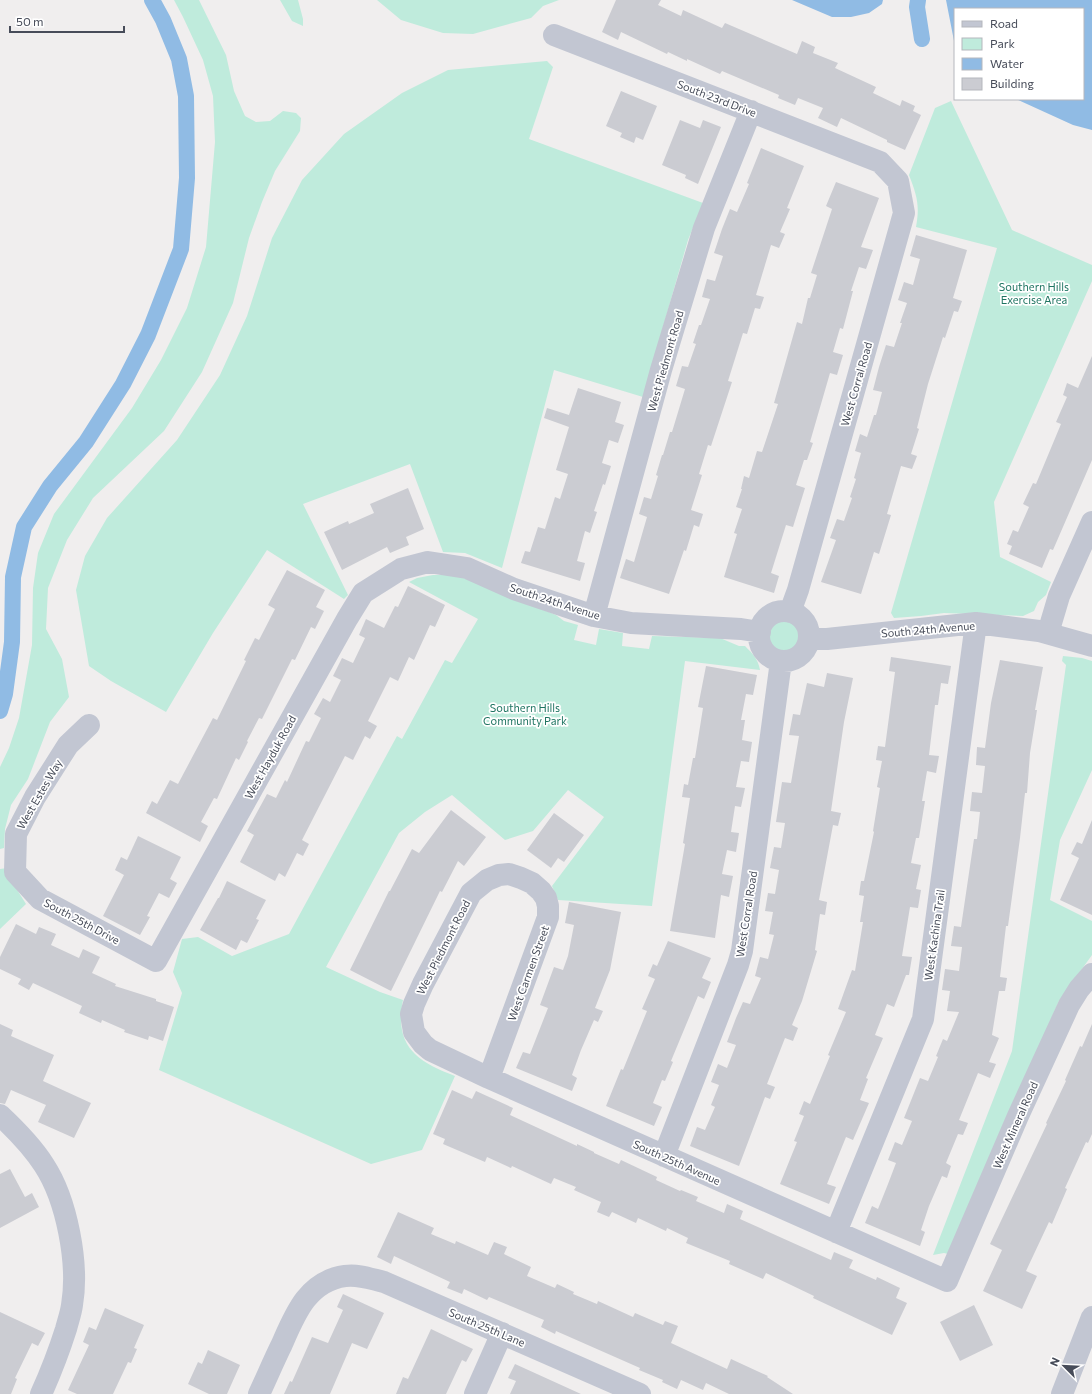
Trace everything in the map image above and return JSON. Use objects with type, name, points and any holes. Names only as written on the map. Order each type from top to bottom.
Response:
[{"type":"street","name":"South 23rd Drive","points":[[554,35],[880,162]]},
{"type":"street","name":"West Piedmont Road","points":[[594,616],[661,370],[704,228],[750,111]]},
{"type":"street","name":"West Corral Road","points":[[790,612],[800,582],[904,213],[898,181],[880,162]]},
{"type":"street","points":[[1048,633],[1059,596],[1092,522]]},
{"type":"street","name":"South 24th Avenue","points":[[401,569],[428,562],[467,568],[514,589],[594,616],[631,623],[741,629],[760,632]]},
{"type":"street","name":"West Hayduk Road","points":[[156,961],[363,593],[401,569]]},
{"type":"street","points":[[790,612],[802,618],[807,627],[809,639],[804,652],[797,658],[781,661],[771,657],[765,652],[761,644],[760,632],[763,624],[775,613],[790,612]]},
{"type":"street","name":"South 24th Avenue","points":[[809,639],[828,639],[976,623],[1048,633],[1092,646]]},
{"type":"street","name":"West Kachina Trail","points":[[836,1232],[922,1019],[976,623]]},
{"type":"street","name":"West Corral Road","points":[[664,1156],[738,966],[742,951],[781,661]]},
{"type":"street","name":"West Estes Way","points":[[15,872],[16,834],[36,797],[68,746],[89,725]]},
{"type":"street","name":"South 25th Drive","points":[[15,872],[40,899],[156,961]]},
{"type":"street","name":"West Piedmont Road","points":[[414,1032],[411,1014],[414,1004],[470,894],[487,880],[499,875],[509,874],[521,878]]},
{"type":"street","name":"West Carmen Street","points":[[488,1078],[548,917],[546,898],[532,883],[521,878]]},
{"type":"street","name":"West Mineral Road","points":[[948,1281],[1018,1116],[1069,1005],[1079,989],[1091,976]]},
{"type":"street","name":"South 25th Avenue","points":[[414,1032],[423,1044],[430,1050],[488,1078],[948,1281]]},
{"type":"street","points":[[0,1115],[32,1147],[45,1166],[59,1194],[73,1255],[74,1275],[72,1306],[57,1357],[42,1394]]},
{"type":"street","name":"South 25th Lane","points":[[259,1394],[302,1303],[317,1287],[331,1279],[346,1276],[359,1276],[384,1282],[640,1394]]},
{"type":"street","points":[[1062,1394],[1092,1317]]},
{"type":"street","points":[[475,1394],[502,1333]]},
{"type":"green space","points":[[174,0],[199,0],[226,55],[234,91],[245,116],[256,122],[270,121],[283,111],[296,113],[301,118],[300,131],[275,171],[262,202],[249,238],[233,303],[202,372],[164,431],[93,498],[67,540],[48,588],[46,629],[62,659],[69,697],[50,722],[28,779],[11,805],[5,829],[4,848],[0,849],[0,767],[9,748],[19,718],[32,645],[33,588],[38,553],[54,514],[132,408],[161,360],[187,308],[206,247],[215,142],[213,96],[203,60]]},
{"type":"green space","points":[[280,0],[298,0],[303,19],[303,26],[292,21]]},
{"type":"green space","points":[[377,0],[559,0],[543,6],[531,18],[473,34],[443,33],[401,20]]},
{"type":"green space","points":[[547,61],[553,67],[529,139],[703,203],[688,240],[643,397],[554,370],[502,568],[465,553],[443,552],[410,464],[303,504],[348,595],[344,599],[267,550],[213,633],[166,712],[111,681],[89,666],[76,590],[85,556],[107,518],[177,440],[220,375],[247,316],[272,238],[302,180],[344,134],[402,93],[448,70]]},
{"type":"green space","name":"Southern Hills Exercise Area","points":[[951,101],[1012,230],[1092,265],[1092,281],[994,502],[1000,557],[1051,582],[1046,595],[1038,602],[1034,611],[1023,616],[944,613],[894,618],[891,613],[997,248],[916,227],[918,206],[909,175],[935,108]]},
{"type":"green space","name":"Southern Hills Community Park","points":[[433,575],[447,575],[466,578],[556,615],[564,621],[578,625],[574,640],[596,645],[599,629],[623,633],[622,646],[649,649],[652,636],[720,638],[739,646],[745,646],[755,657],[760,670],[685,661],[652,906],[558,900],[552,886],[604,817],[568,790],[533,831],[505,840],[452,795],[425,812],[399,833],[326,967],[380,992],[403,1000],[401,1016],[402,1029],[405,1040],[411,1050],[429,1064],[455,1076],[422,1150],[371,1164],[159,1070],[182,993],[173,972],[182,939],[198,937],[232,956],[289,934],[397,736],[402,739],[445,660],[452,663],[478,619],[409,582],[417,578]]},
{"type":"green space","points":[[779,612],[789,612],[798,616],[804,622],[807,627],[807,645],[798,656],[789,660],[779,660],[770,656],[764,650],[760,641],[760,631],[764,622],[770,616]]},
{"type":"green space","points":[[1063,656],[1082,658],[1092,661],[1092,770],[1060,840],[1050,900],[1092,921],[1092,955],[1059,1001],[948,1254],[944,1253],[933,1255],[1012,1051],[1066,665],[1062,661]]},
{"type":"green space","points":[[7,868],[14,885],[26,904],[0,929],[0,869]]},
{"type":"water","points":[[792,0],[883,0],[882,4],[869,13],[851,17],[832,17]]},
{"type":"water","points":[[946,0],[1092,0],[1092,130],[1073,125],[1018,100],[1084,100],[1084,8],[954,8],[954,41]]},
{"type":"building","points":[[616,0],[661,0],[658,5],[681,16],[683,10],[722,28],[725,23],[797,54],[802,41],[815,47],[813,53],[838,63],[835,68],[876,87],[873,93],[900,106],[902,100],[915,106],[913,111],[921,115],[905,150],[841,118],[837,127],[818,118],[823,108],[798,98],[795,105],[778,98],[779,95],[722,71],[720,74],[687,59],[687,61],[668,52],[667,54],[621,32],[618,40],[602,32]]},
{"type":"building","points":[[621,91],[657,106],[643,140],[636,137],[634,143],[620,137],[622,133],[606,126]]},
{"type":"building","points":[[680,120],[700,128],[703,120],[721,127],[698,184],[685,178],[686,175],[662,165]]},
{"type":"building","points":[[761,148],[804,166],[787,208],[790,209],[780,232],[785,234],[779,248],[771,245],[756,295],[764,297],[760,309],[755,308],[747,334],[743,333],[728,381],[732,382],[711,446],[708,445],[699,474],[702,475],[691,510],[703,514],[699,527],[694,525],[686,551],[684,550],[669,594],[620,578],[626,559],[634,562],[647,517],[639,514],[644,497],[651,499],[658,476],[656,475],[662,455],[670,432],[672,432],[685,389],[676,386],[682,366],[688,367],[696,344],[693,343],[710,299],[702,297],[707,279],[715,281],[723,256],[714,253],[730,209],[737,212],[749,184],[747,183]]},
{"type":"building","points":[[836,182],[879,198],[861,247],[873,250],[866,269],[859,267],[851,291],[853,291],[843,329],[840,328],[833,352],[843,355],[837,375],[830,373],[810,442],[813,443],[807,460],[804,460],[796,485],[805,488],[793,527],[786,525],[771,573],[779,576],[774,593],[724,577],[737,534],[734,533],[742,509],[736,507],[742,489],[744,476],[749,478],[757,451],[762,452],[778,404],[774,403],[797,322],[802,324],[808,298],[810,298],[817,275],[811,273],[832,209],[826,206]]},
{"type":"building","points":[[916,235],[967,250],[953,298],[962,301],[958,312],[954,311],[945,338],[943,337],[928,384],[917,428],[919,429],[911,454],[917,456],[912,469],[901,466],[887,514],[891,515],[879,554],[874,552],[861,594],[821,582],[836,540],[830,538],[837,519],[844,521],[852,498],[850,497],[856,479],[854,478],[861,453],[855,451],[860,434],[867,437],[874,415],[876,415],[882,392],[873,390],[879,367],[886,345],[894,347],[902,323],[900,323],[907,303],[898,300],[904,282],[913,285],[920,259],[910,256]]},
{"type":"building","points":[[1092,356],[1092,460],[1053,550],[1050,549],[1042,568],[1009,554],[1012,546],[1007,544],[1013,530],[1018,532],[1029,507],[1023,504],[1033,483],[1036,484],[1061,424],[1056,422],[1067,397],[1063,395],[1067,383],[1078,388]]},
{"type":"building","points":[[578,388],[621,402],[615,422],[624,425],[618,443],[609,440],[602,463],[611,466],[594,511],[597,512],[590,533],[585,531],[577,561],[585,563],[580,581],[521,563],[525,551],[530,552],[538,527],[545,529],[555,497],[560,499],[568,474],[556,470],[569,427],[544,418],[547,408],[569,415]]},
{"type":"building","points":[[408,488],[424,529],[406,537],[409,545],[390,553],[387,547],[342,570],[324,532],[348,521],[349,524],[374,513],[370,504]]},
{"type":"building","points":[[287,570],[325,590],[316,607],[324,611],[315,629],[311,627],[295,660],[292,659],[262,719],[259,718],[239,760],[236,758],[217,799],[214,798],[201,822],[208,826],[200,842],[146,813],[152,801],[157,804],[170,780],[178,784],[213,718],[217,720],[246,661],[244,660],[255,638],[259,640],[275,609],[268,605]]},
{"type":"building","points":[[408,586],[445,605],[435,627],[430,625],[414,660],[409,657],[398,681],[390,677],[368,721],[377,726],[370,739],[365,736],[353,760],[345,756],[302,840],[309,844],[303,856],[297,853],[285,877],[279,873],[275,881],[240,862],[254,835],[247,831],[267,794],[276,798],[285,780],[287,782],[306,741],[309,742],[321,718],[314,714],[323,698],[330,702],[341,680],[333,676],[342,658],[353,663],[365,638],[359,635],[366,619],[384,628],[395,606],[398,607]]},
{"type":"building","points":[[891,657],[951,666],[948,684],[941,683],[938,705],[935,705],[929,755],[939,756],[936,773],[927,771],[922,801],[925,801],[919,838],[916,838],[911,863],[921,865],[916,889],[921,890],[918,908],[910,907],[902,956],[912,957],[909,975],[906,975],[894,1007],[887,1004],[875,1035],[883,1038],[866,1078],[868,1079],[860,1100],[869,1103],[853,1140],[846,1137],[827,1184],[836,1187],[829,1204],[780,1184],[797,1142],[794,1141],[804,1116],[799,1114],[804,1101],[810,1104],[830,1056],[828,1055],[846,1012],[838,1009],[852,970],[855,971],[863,922],[860,922],[864,896],[859,895],[861,881],[864,881],[874,832],[880,788],[877,787],[882,761],[876,760],[878,746],[885,747],[895,672],[889,671]]},
{"type":"building","points":[[1000,660],[1043,667],[1035,710],[1037,710],[1030,753],[1027,793],[1025,793],[1000,977],[1007,978],[1005,991],[999,991],[992,1035],[999,1038],[989,1062],[996,1064],[990,1078],[978,1073],[959,1120],[968,1123],[963,1135],[958,1134],[946,1163],[951,1166],[947,1178],[942,1176],[929,1206],[921,1230],[925,1232],[920,1246],[865,1223],[872,1206],[878,1209],[896,1163],[888,1160],[895,1142],[902,1145],[912,1121],[904,1118],[920,1078],[928,1081],[938,1057],[936,1056],[943,1039],[947,1041],[959,1012],[947,1011],[950,991],[942,990],[945,969],[959,971],[962,947],[951,946],[954,926],[961,927],[974,839],[977,839],[980,812],[970,811],[972,792],[982,793],[985,766],[976,765],[977,747],[985,748],[991,703]]},
{"type":"building","points":[[706,666],[757,675],[753,695],[746,694],[741,720],[745,720],[742,740],[752,742],[749,762],[741,761],[736,787],[745,788],[741,807],[735,806],[731,832],[739,833],[736,852],[727,850],[722,874],[733,876],[729,897],[721,895],[715,938],[670,931],[685,844],[683,843],[690,798],[682,797],[684,784],[688,785],[693,758],[695,758],[703,708],[698,707]]},
{"type":"building","points":[[827,673],[853,678],[844,722],[831,811],[841,813],[838,826],[833,825],[819,900],[827,902],[825,915],[820,914],[815,950],[817,951],[802,1001],[792,1025],[798,1028],[793,1041],[785,1038],[767,1084],[775,1087],[770,1099],[765,1097],[739,1166],[690,1146],[697,1127],[705,1130],[715,1107],[711,1105],[719,1085],[711,1082],[718,1064],[727,1068],[736,1045],[727,1042],[743,1002],[750,1004],[761,978],[755,976],[760,957],[768,959],[774,935],[769,934],[773,912],[765,911],[768,893],[775,894],[779,870],[770,868],[774,847],[781,848],[785,823],[776,822],[782,782],[791,783],[799,736],[789,735],[793,714],[800,715],[807,683],[824,687]]},
{"type":"building","points":[[451,810],[486,837],[464,866],[458,861],[442,892],[440,891],[391,991],[350,970],[389,891],[412,849],[419,853]]},
{"type":"building","points":[[554,813],[584,835],[564,862],[558,858],[551,868],[527,850]]},
{"type":"building","points":[[1092,820],[1092,915],[1060,900],[1079,858],[1071,854],[1077,842],[1082,844]]},
{"type":"building","points":[[138,836],[181,857],[170,879],[177,883],[169,898],[159,893],[147,916],[150,917],[140,935],[103,916],[124,875],[115,870],[121,857],[127,860]]},
{"type":"building","points":[[227,881],[266,900],[256,919],[259,920],[247,943],[241,940],[236,950],[200,930]]},
{"type":"building","points":[[569,902],[621,912],[610,970],[595,1008],[603,1011],[598,1022],[594,1020],[581,1050],[572,1075],[577,1078],[572,1091],[516,1068],[523,1052],[530,1054],[548,1008],[540,1005],[554,967],[563,970],[568,956],[574,925],[565,923]]},
{"type":"building","points":[[16,924],[36,934],[39,927],[56,934],[51,945],[79,958],[83,949],[100,957],[92,973],[116,984],[115,986],[156,999],[156,1001],[174,1007],[163,1041],[149,1036],[148,1040],[124,1032],[125,1030],[102,1020],[101,1023],[79,1013],[82,1006],[33,983],[29,990],[18,984],[21,979],[0,969],[0,957]]},
{"type":"building","points":[[668,941],[711,958],[702,978],[711,982],[704,999],[698,996],[671,1061],[673,1062],[665,1081],[662,1080],[653,1103],[662,1107],[654,1126],[606,1106],[621,1069],[623,1070],[647,1011],[642,1009],[655,979],[648,976],[653,964],[657,966]]},
{"type":"building","points":[[0,1024],[13,1030],[11,1036],[54,1055],[43,1081],[91,1103],[74,1138],[38,1122],[46,1105],[11,1090],[5,1104],[0,1103]]},
{"type":"building","points":[[1092,1024],[1092,1134],[1088,1143],[1086,1142],[1065,1188],[1067,1189],[1052,1224],[1049,1222],[1026,1271],[1037,1276],[1022,1309],[983,1291],[1002,1250],[990,1244],[1047,1124],[1046,1123],[1066,1081],[1065,1080],[1080,1046],[1082,1047]]},
{"type":"building","points":[[452,1090],[472,1099],[476,1091],[513,1108],[510,1115],[619,1164],[621,1160],[657,1177],[656,1180],[698,1197],[696,1201],[724,1213],[727,1204],[743,1211],[740,1219],[831,1260],[834,1252],[853,1260],[849,1268],[876,1280],[877,1277],[900,1288],[896,1298],[907,1303],[892,1335],[813,1298],[814,1296],[766,1273],[763,1279],[729,1264],[730,1261],[686,1243],[688,1238],[667,1228],[666,1231],[638,1218],[636,1223],[612,1212],[609,1217],[597,1212],[601,1202],[574,1190],[576,1187],[554,1178],[551,1184],[512,1166],[511,1168],[487,1157],[485,1162],[443,1144],[445,1139],[433,1134]]},
{"type":"building","points":[[10,1169],[25,1197],[32,1193],[39,1207],[0,1228],[0,1174]]},
{"type":"building","points":[[398,1212],[434,1228],[431,1234],[455,1244],[456,1241],[488,1255],[494,1242],[507,1247],[504,1254],[531,1267],[527,1276],[555,1288],[557,1284],[574,1292],[573,1294],[597,1304],[598,1301],[633,1317],[635,1313],[663,1325],[665,1321],[678,1326],[671,1343],[727,1369],[731,1359],[768,1376],[767,1377],[793,1394],[729,1394],[706,1383],[703,1390],[681,1380],[677,1389],[662,1382],[663,1380],[639,1370],[640,1368],[556,1331],[555,1334],[541,1327],[544,1320],[489,1297],[487,1300],[464,1289],[462,1294],[447,1288],[450,1282],[394,1256],[391,1264],[377,1257]]},
{"type":"building","points":[[343,1294],[384,1313],[367,1349],[352,1343],[330,1394],[284,1394],[290,1381],[292,1382],[312,1337],[328,1343],[343,1310],[337,1307]]},
{"type":"building","points":[[974,1305],[993,1345],[960,1361],[940,1322]]},
{"type":"building","points":[[105,1308],[144,1325],[134,1348],[137,1349],[131,1363],[128,1362],[113,1394],[77,1394],[68,1390],[89,1345],[83,1342],[89,1327],[96,1330]]},
{"type":"building","points":[[0,1312],[45,1333],[38,1346],[32,1343],[15,1378],[17,1379],[11,1394],[0,1394]]},
{"type":"building","points":[[431,1329],[473,1349],[466,1362],[462,1360],[446,1394],[396,1394],[403,1377],[408,1379]]},
{"type":"building","points":[[208,1350],[240,1365],[227,1394],[209,1394],[188,1384],[198,1362],[202,1364]]},
{"type":"building","points":[[515,1364],[581,1394],[510,1394],[516,1381],[508,1378]]},
{"type":"waterway","points":[[0,711],[5,694],[12,642],[13,577],[24,527],[50,486],[86,442],[123,384],[148,335],[181,249],[187,178],[186,96],[179,59],[163,20],[152,0]]},
{"type":"waterway","points":[[918,0],[917,7],[922,39]]}]
